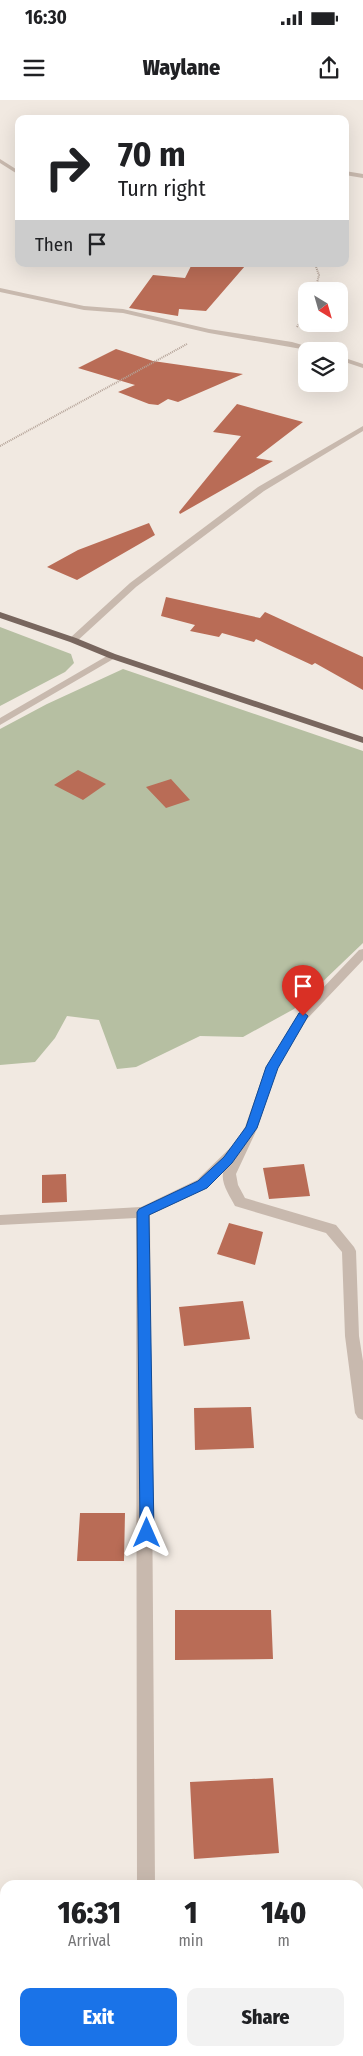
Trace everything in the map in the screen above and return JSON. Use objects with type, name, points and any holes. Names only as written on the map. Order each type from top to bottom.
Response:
[{"type":"main road","points":[[0,616],[73,640],[112,656],[363,740]]},
{"type":"street","points":[[0,161],[15,170]]},
{"type":"street","points":[[349,174],[363,176]]},
{"type":"street","points":[[0,290],[84,308],[131,313],[208,331],[298,346]]},
{"type":"street","points":[[348,361],[363,366]]},
{"type":"street","points":[[73,640],[132,584],[261,489],[363,428]]},
{"type":"street","points":[[0,722],[112,656]]},
{"type":"street","points":[[363,953],[303,1016],[272,1067],[251,1128],[228,1174],[230,1185],[240,1202],[331,1229],[349,1251],[352,1336],[363,1412]]},
{"type":"street","points":[[0,1220],[143,1212],[202,1184],[228,1160],[251,1128]]},
{"type":"street","points":[[143,1212],[147,1413],[144,1670],[146,1880]]},
{"type":"path","points":[[316,267],[319,275],[317,282]]},
{"type":"path","points":[[0,446],[162,360],[208,331]]},
{"type":"green space","points":[[0,627],[71,654],[74,663],[65,672],[0,706]]},
{"type":"green space","points":[[123,669],[363,751],[363,943],[294,1009],[243,1037],[200,1036],[136,1067],[117,1069],[99,1020],[67,1016],[55,1038],[35,1062],[0,1065],[0,729],[47,704]]},
{"type":"building","points":[[190,267],[244,267],[206,311],[179,309],[178,316],[129,308],[153,275],[185,278]]},
{"type":"building","points":[[116,349],[153,361],[243,374],[178,402],[168,399],[158,405],[149,404],[118,392],[135,385],[78,368]]},
{"type":"building","points":[[237,404],[303,422],[256,458],[273,461],[180,514],[179,512],[241,436],[213,432]]},
{"type":"building","points":[[149,523],[155,535],[77,580],[47,567],[78,550]]},
{"type":"building","points":[[166,597],[260,618],[265,612],[363,657],[363,690],[315,663],[312,665],[256,639],[254,642],[222,633],[219,637],[190,631],[195,625],[161,616]]},
{"type":"building","points":[[78,770],[106,784],[83,800],[54,785]]},
{"type":"building","points":[[171,779],[190,800],[166,808],[146,787]]},
{"type":"building","points":[[304,1164],[310,1196],[269,1199],[263,1168]]},
{"type":"building","points":[[66,1174],[67,1202],[42,1203],[42,1175]]},
{"type":"building","points":[[229,1223],[263,1232],[255,1265],[217,1254]]},
{"type":"building","points":[[243,1301],[250,1339],[184,1346],[179,1307]]},
{"type":"building","points":[[251,1407],[254,1448],[195,1450],[194,1408]]},
{"type":"building","points":[[80,1513],[125,1513],[124,1561],[77,1561]]},
{"type":"building","points":[[175,1610],[271,1610],[273,1659],[175,1660]]},
{"type":"building","points":[[273,1778],[279,1853],[194,1859],[190,1782]]},
{"type":"route","points":[[147,1533],[143,1212],[202,1184],[228,1160],[251,1128],[272,1067],[303,1016]]}]
